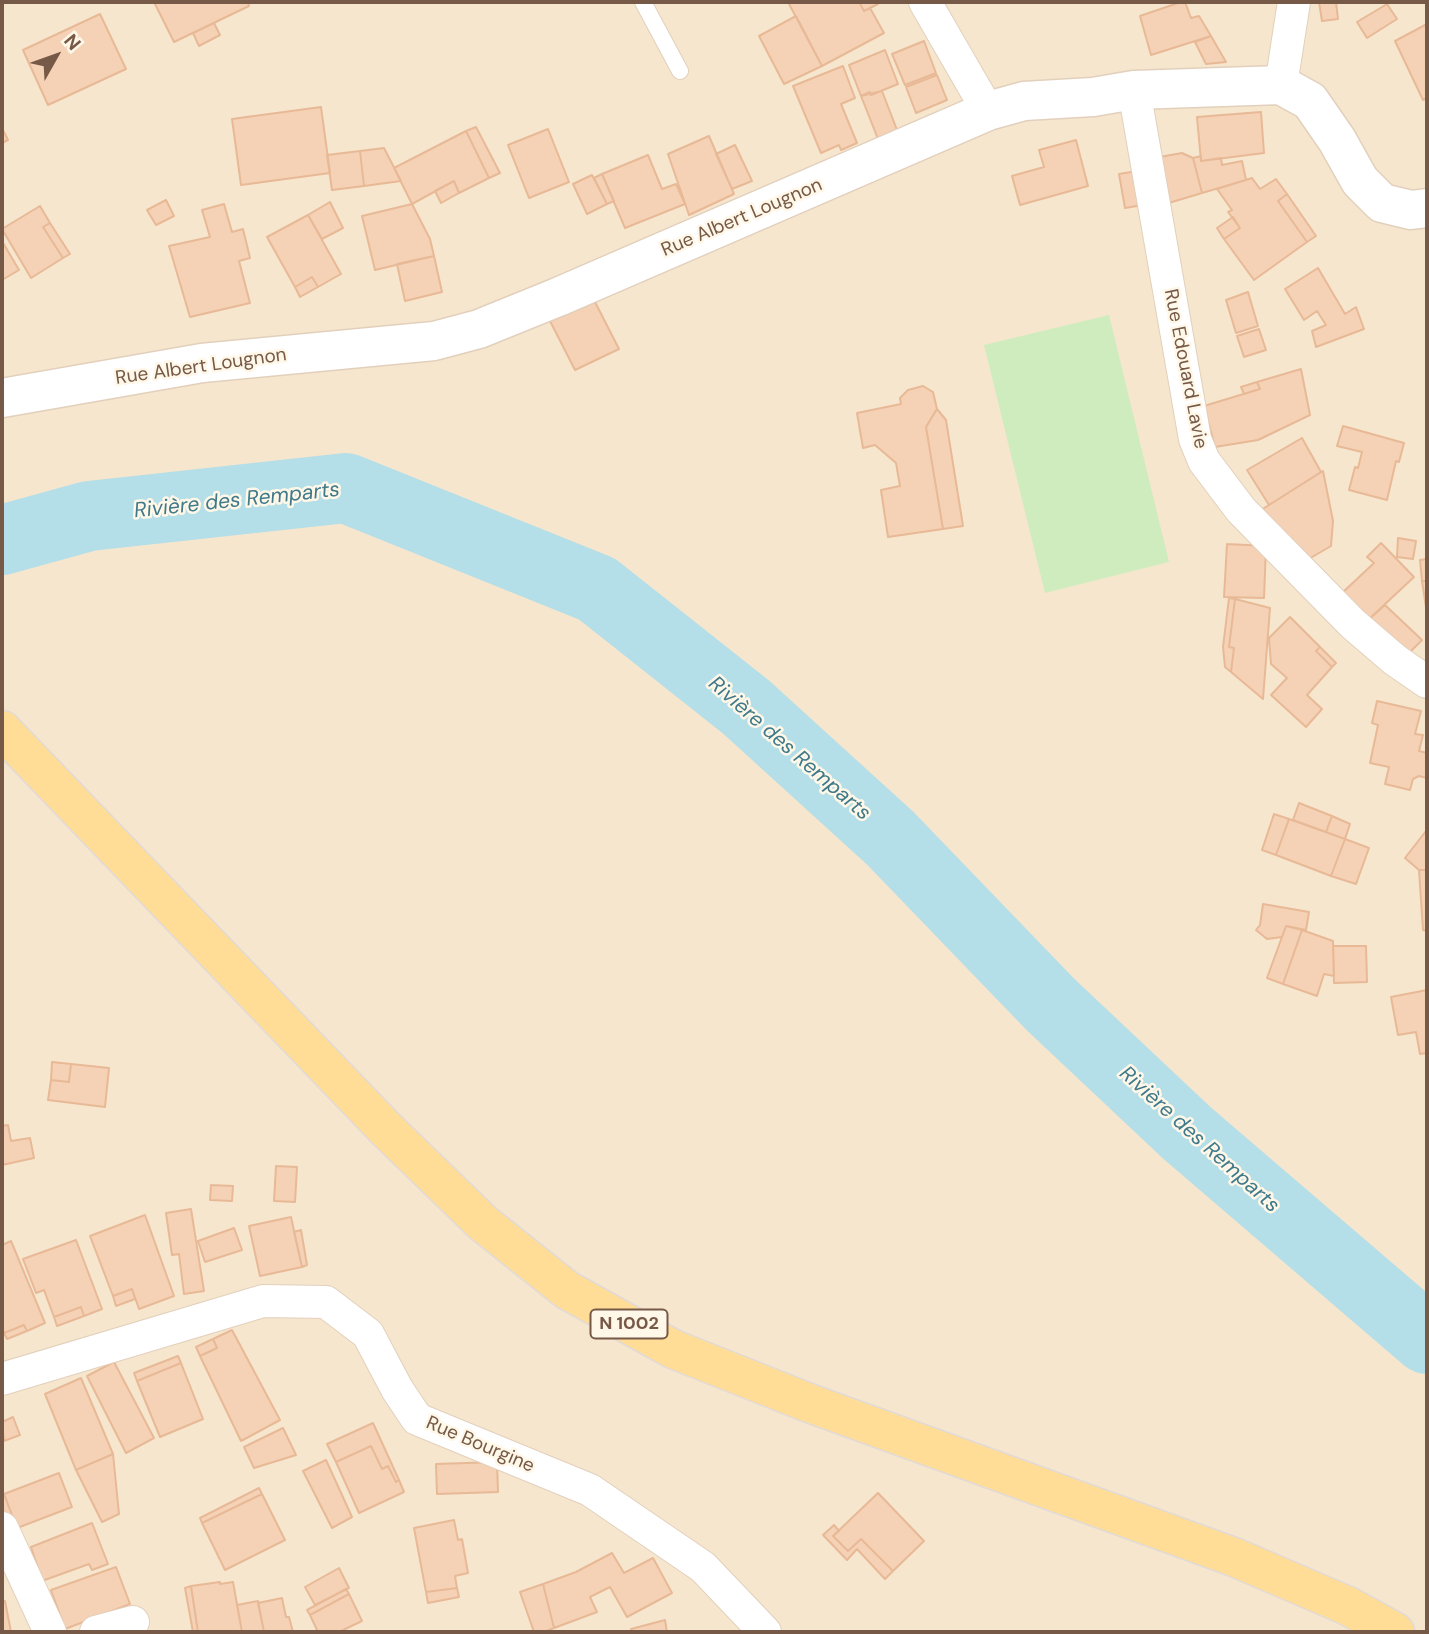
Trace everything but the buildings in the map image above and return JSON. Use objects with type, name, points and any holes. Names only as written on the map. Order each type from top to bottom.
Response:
[{"type":"main road","name":"N 1002","points":[[2,730],[386,1129],[483,1223],[566,1290],[673,1349],[809,1403],[1234,1557],[1348,1606],[1395,1632]]},
{"type":"street","points":[[925,2],[988,111]]},
{"type":"street","points":[[1294,2],[1281,85],[1310,102],[1337,140],[1360,181],[1382,202],[1411,210],[1427,208]]},
{"type":"street","name":"Rue Albert Lougnon","points":[[2,398],[202,363],[434,341],[479,329],[558,297],[988,111],[1024,101],[1093,97],[1134,90],[1281,85]]},
{"type":"street","name":"Rue Edouard Lavie","points":[[1134,90],[1195,439],[1204,461],[1241,510],[1353,624],[1395,660],[1427,682]]},
{"type":"street","name":"Rue Bourgine","points":[[2,1379],[263,1301],[326,1302],[368,1334],[416,1419],[590,1490],[703,1567],[765,1632]]},
{"type":"street","points":[[2,1528],[50,1632]]},
{"type":"street","points":[[96,1632],[133,1622]]},
{"type":"lane","points":[[643,2],[680,71]]},
{"type":"shaded area","points":[[2,2],[1427,2],[1427,1632],[2,1632]]},
{"type":"green space","points":[[1109,315],[1169,562],[1045,593],[984,345]]},
{"type":"waterway","name":"Rivière des Remparts","points":[[2,540],[89,516],[346,488],[597,589],[746,707],[890,838],[1051,1005],[1187,1133],[1427,1339]]}]
